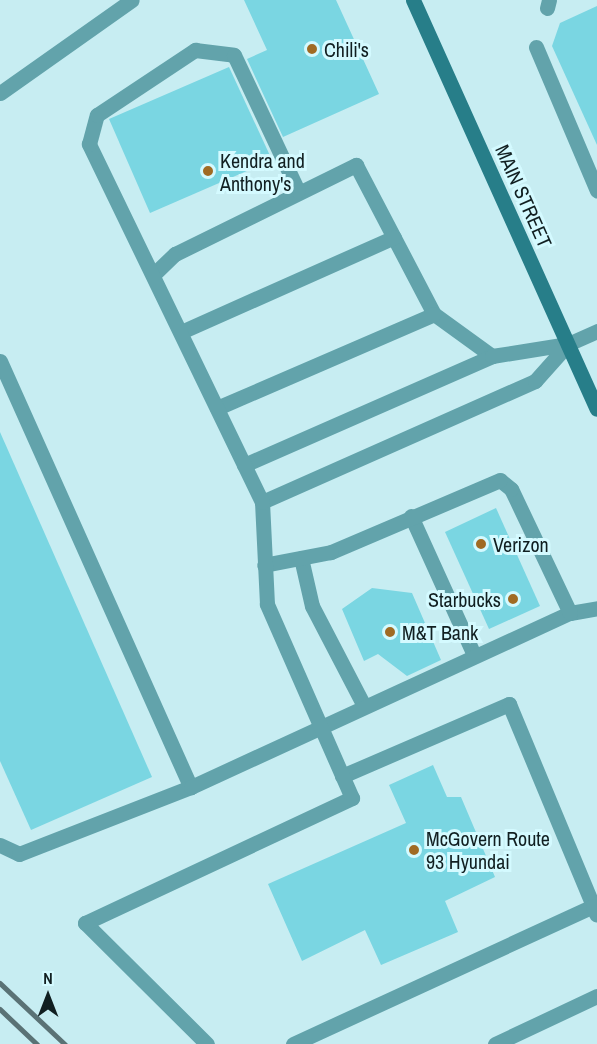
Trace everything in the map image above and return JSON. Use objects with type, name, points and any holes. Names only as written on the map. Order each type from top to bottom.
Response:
[{"type":"main road","name":"MAIN STREET","points":[[413,0],[597,409]]},
{"type":"street","points":[[0,93],[132,0]]},
{"type":"street","points":[[536,46],[597,191]]},
{"type":"street","points":[[207,1044],[85,923],[351,798],[267,604],[262,502],[154,274],[89,144],[104,107],[195,50],[234,55],[298,191]]},
{"type":"street","points":[[154,274],[175,254],[289,202],[298,191],[356,165],[435,314],[492,356]]},
{"type":"street","points":[[181,332],[394,237]]},
{"type":"street","points":[[217,408],[435,314]]},
{"type":"street","points":[[244,465],[492,356],[568,344],[597,331]]},
{"type":"street","points":[[262,502],[535,381],[568,344]]},
{"type":"street","points":[[0,361],[191,787]]},
{"type":"street","points":[[264,565],[331,552],[490,481],[504,482],[570,613]]},
{"type":"street","points":[[411,516],[474,655]]},
{"type":"street","points":[[301,558],[312,606],[363,704]]},
{"type":"street","points":[[0,845],[19,854],[191,787],[363,704],[474,655],[570,613],[597,608]]},
{"type":"street","points":[[293,1044],[595,910],[509,704],[342,776]]},
{"type":"street","points":[[495,1044],[597,996]]},
{"type":"building","name":"Chili's","points":[[244,0],[336,0],[379,94],[283,137],[247,59],[267,50]]},
{"type":"building","points":[[597,6],[597,145],[552,46],[560,23]]},
{"type":"building","points":[[229,67],[272,160],[150,213],[109,119]]},
{"type":"building","points":[[0,432],[152,777],[31,830],[0,761]]},
{"type":"building","points":[[496,508],[540,606],[489,629],[445,532]]},
{"type":"building","name":"M&T Bank","points":[[372,588],[412,593],[441,660],[407,676],[378,654],[364,661],[342,609]]},
{"type":"building","name":"McGovern Route 93 Hyundai","points":[[433,765],[447,797],[461,797],[495,877],[445,901],[458,932],[381,965],[365,930],[302,961],[268,884],[406,823],[389,785]]},
{"type":"railway","points":[[0,983],[65,1044]]},
{"type":"railway","points":[[0,1009],[37,1044]]},
{"type":"place","name":"Chili's","points":[[312,49]]},
{"type":"place","name":"Kendra and Anthony's","points":[[208,171]]},
{"type":"place","name":"Verizon","points":[[481,544]]},
{"type":"place","name":"Starbucks","points":[[513,599]]},
{"type":"place","name":"M&T Bank","points":[[390,632]]},
{"type":"place","name":"McGovern Route 93 Hyundai","points":[[414,850]]}]
